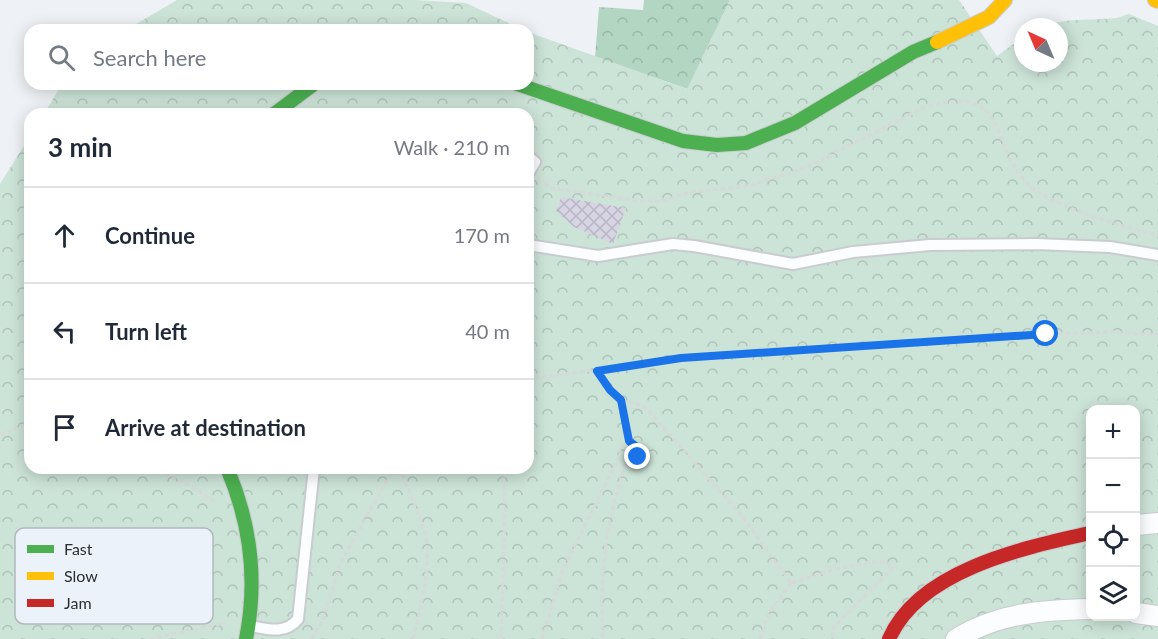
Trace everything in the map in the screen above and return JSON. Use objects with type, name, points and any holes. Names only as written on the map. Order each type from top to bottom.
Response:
[{"type":"street","points":[[534,90],[683,141],[717,145],[746,143],[795,123],[913,52],[975,25],[989,17],[1002,1]]},
{"type":"street","points":[[282,108],[306,90]]},
{"type":"street","points":[[230,474],[239,494],[252,545],[254,584],[248,633]]},
{"type":"street","points":[[1140,525],[1158,523]]},
{"type":"street","points":[[889,639],[902,616],[930,589],[982,565],[1086,534]]},
{"type":"street","points":[[956,639],[978,625],[1014,614],[1086,609]]},
{"type":"street","points":[[1140,614],[1158,616]]},
{"type":"lane","points":[[534,246],[598,256],[673,244],[793,264],[853,252],[930,245],[1089,246],[1158,255]]},
{"type":"lane","points":[[248,633],[288,629],[297,620],[313,474]]},
{"type":"path","points":[[534,176],[551,188],[640,201],[662,201],[690,192],[749,186],[809,166],[925,107],[944,102],[962,101],[979,104],[988,111],[1015,171],[1035,189],[1100,218],[1134,230],[1158,235]]},
{"type":"path","points":[[534,378],[597,371],[681,358],[1046,334],[1113,332],[1158,335]]},
{"type":"path","points":[[597,371],[610,390],[621,400],[639,403],[648,410],[742,516],[791,583]]},
{"type":"path","points":[[621,400],[629,441]]},
{"type":"path","points":[[0,435],[24,425]]},
{"type":"path","points":[[542,639],[563,569],[619,458],[620,446],[629,441],[635,443],[639,452],[635,460],[626,463],[613,502],[604,541],[601,578],[603,639]]},
{"type":"path","points":[[164,474],[193,487],[219,504]]},
{"type":"path","points":[[312,639],[323,620],[340,564],[391,474]]},
{"type":"path","points":[[402,474],[422,521],[428,549],[421,608],[413,639]]},
{"type":"path","points":[[501,639],[505,512],[503,474]]},
{"type":"path","points":[[760,639],[770,613],[791,583],[870,562],[886,562],[893,568],[833,628],[832,639]]},
{"type":"path","points":[[150,639],[203,626],[226,623]]},
{"type":"green space","points":[[177,0],[415,0],[466,3],[510,24],[136,24]]},
{"type":"green space","points":[[644,0],[730,0],[688,89],[595,57],[599,7],[643,10]]},
{"type":"green space","points":[[730,0],[959,0],[997,56],[1014,44],[1014,72],[1068,72],[1068,21],[1117,18],[1129,14],[1158,26],[1158,639],[0,639],[0,184],[24,146],[24,474],[534,474],[534,108],[48,108],[58,90],[534,90],[534,34],[687,89]]},
{"type":"building","points":[[561,197],[626,208],[613,244],[574,227],[556,211]]},
{"type":"traffic: fast","points":[[534,90],[683,141],[717,145],[746,143],[795,123],[913,52],[937,42]]},
{"type":"traffic: fast","points":[[282,108],[306,90]]},
{"type":"traffic: fast","points":[[229,474],[242,510],[250,552],[252,573],[250,617],[246,639]]},
{"type":"traffic: slow","points":[[937,42],[989,17],[1005,0]]},
{"type":"traffic: jam","points":[[889,639],[904,615],[924,595],[948,579],[1005,555],[1086,534]]},
{"type":"route","points":[[638,457],[638,448],[635,443],[629,441],[621,400],[610,390],[597,371],[681,358],[1046,334]]}]
